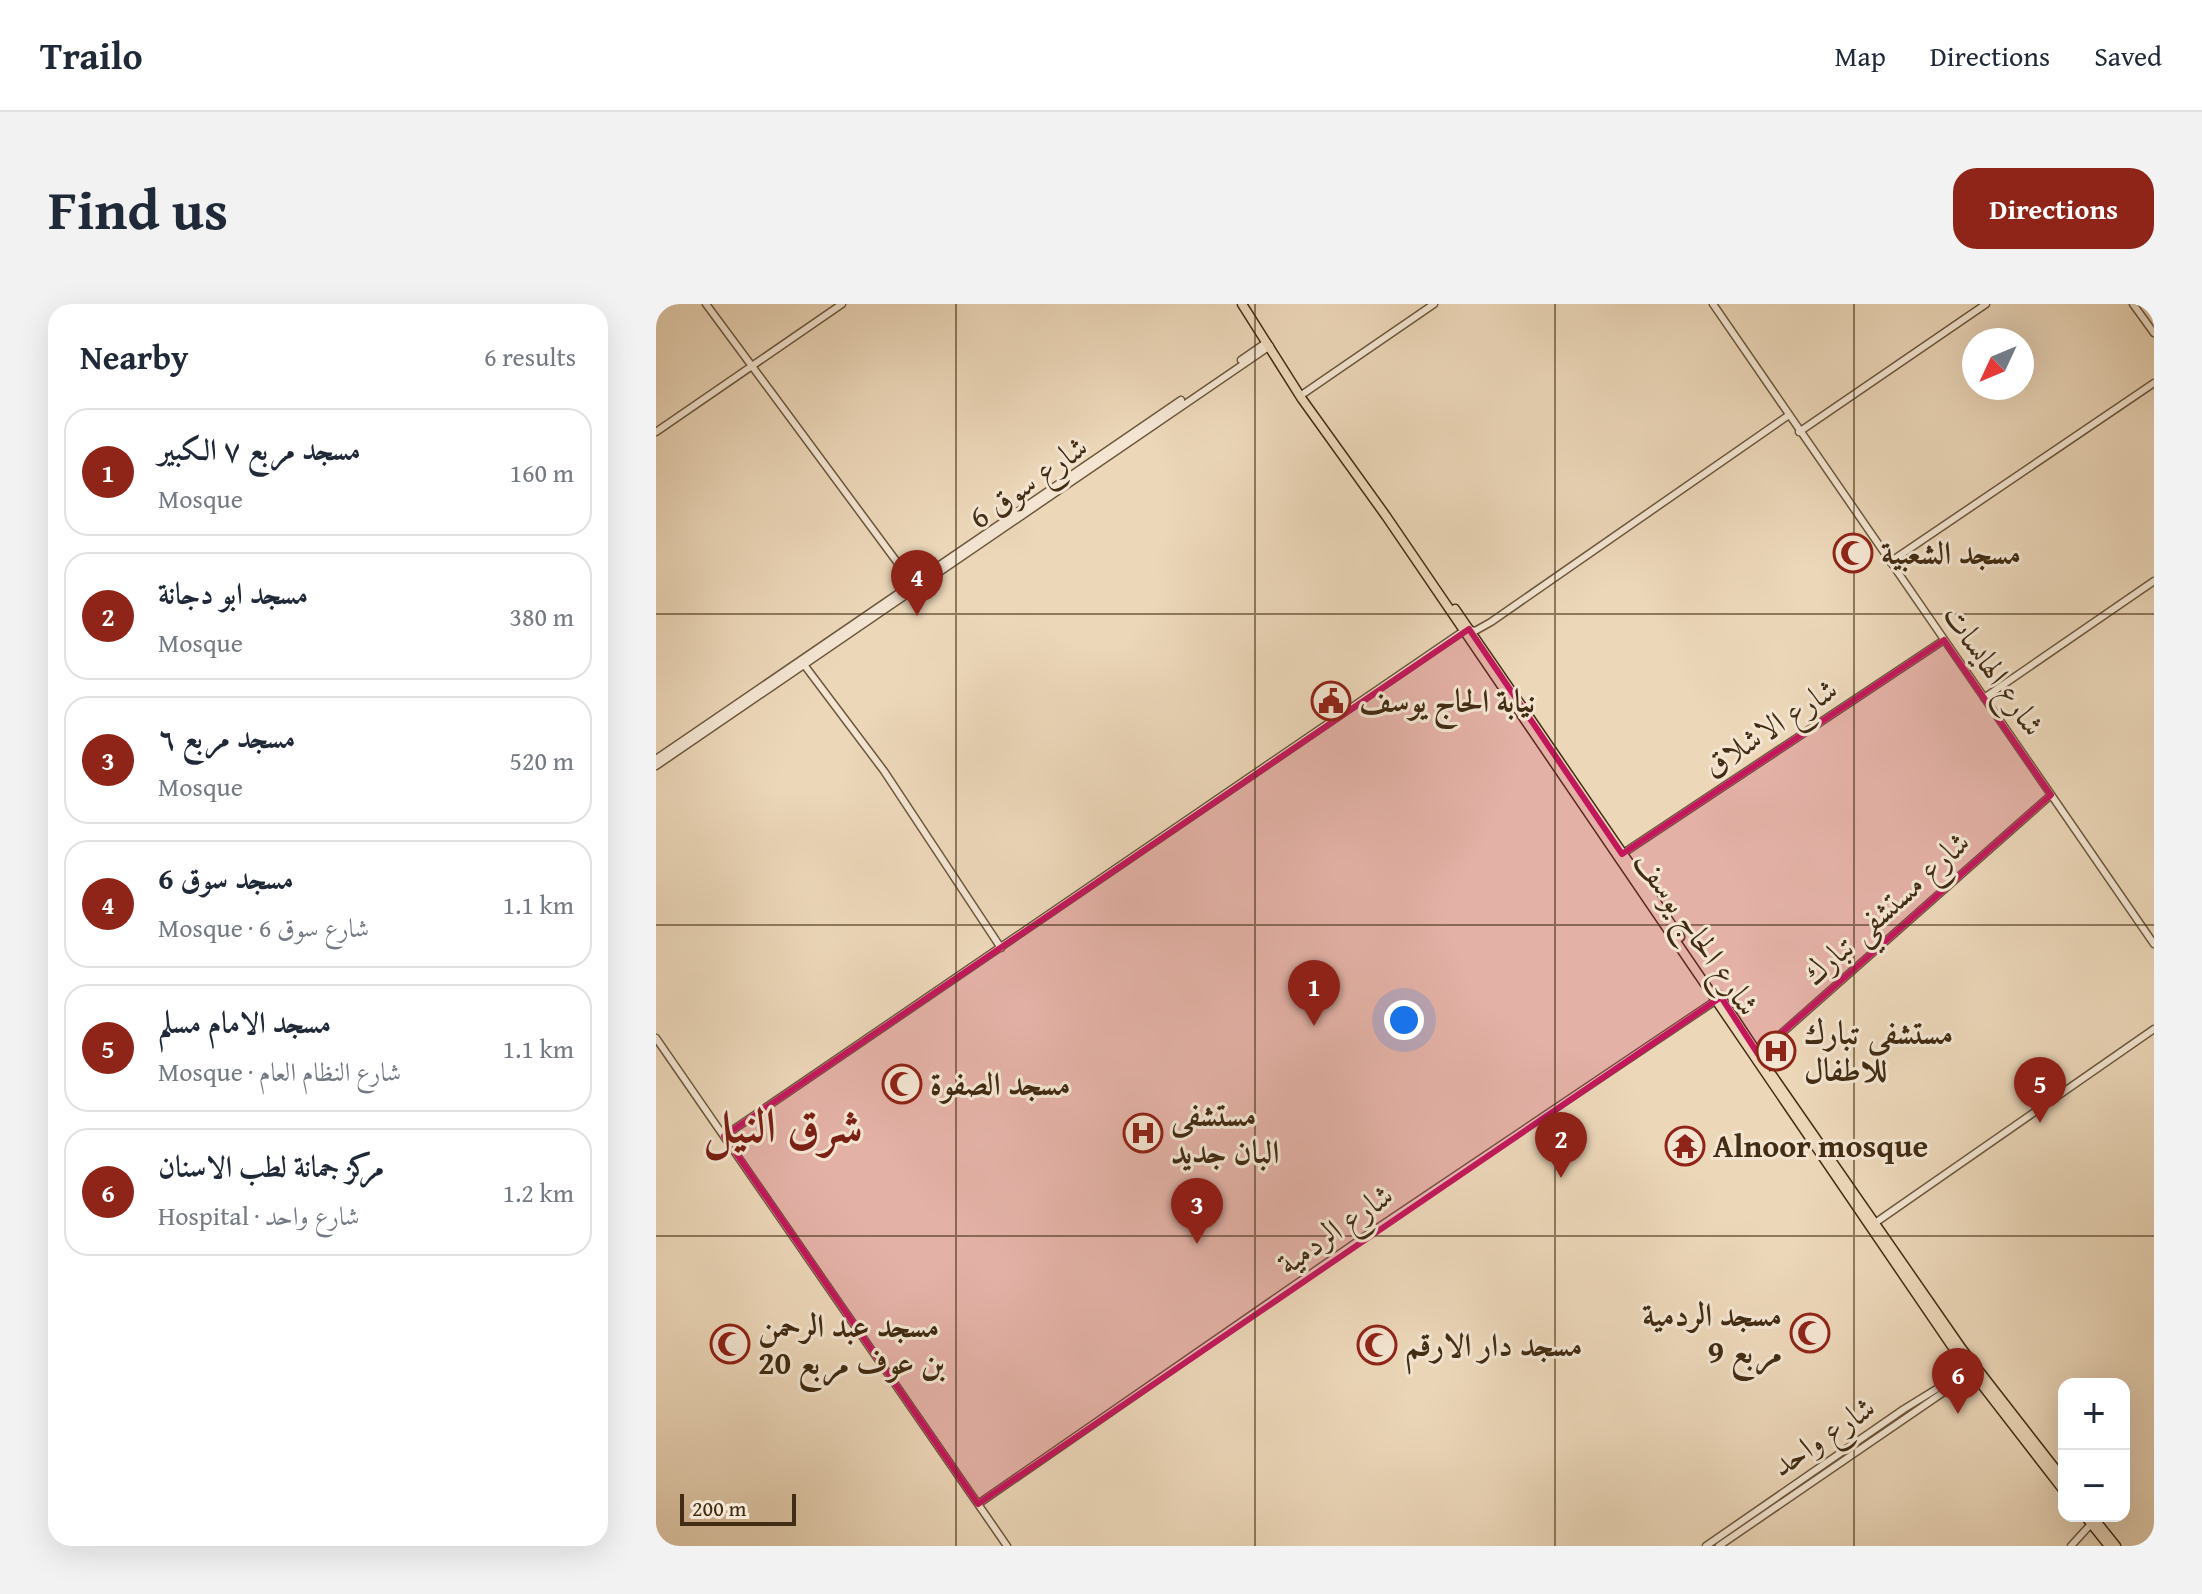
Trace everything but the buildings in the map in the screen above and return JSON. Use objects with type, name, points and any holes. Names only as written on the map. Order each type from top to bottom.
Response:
[{"type":"main road","points":[[1242,304],[1293,385],[1303,394]]},
{"type":"main road","name":"شارع الحاج يوسف","points":[[1303,394],[1719,999]]},
{"type":"main road","name":"شارع الحاج يوسف","points":[[1466,630],[1973,1369],[2058,1483]]},
{"type":"main road","name":"شارع الحاج يوسف","points":[[1756,1056],[1875,1223],[1973,1369],[2058,1473]]},
{"type":"main road","points":[[2093,1522],[2109,1546]]},
{"type":"main road","points":[[2094,1522],[2116,1546]]},
{"type":"street","points":[[706,304],[914,586]]},
{"type":"street","points":[[656,432],[842,304]]},
{"type":"street","points":[[1303,394],[1434,304]]},
{"type":"street","name":"شارع الهايسات","points":[[1713,304],[2154,944]]},
{"type":"street","points":[[1799,432],[1986,304]]},
{"type":"street","points":[[2135,304],[2154,326]]},
{"type":"street","points":[[2135,304],[2154,333]]},
{"type":"street","name":"شارع سوق 6","points":[[656,766],[1269,344]]},
{"type":"street","points":[[1890,562],[2154,383]]},
{"type":"street","points":[[724,1136],[1466,630],[1475,631],[1491,622],[1789,415]]},
{"type":"street","points":[[1984,698],[2154,581]]},
{"type":"street","name":"شارع الاشلاق","points":[[1622,854],[1944,640]]},
{"type":"street","points":[[803,663],[884,771],[1001,948]]},
{"type":"street","name":"شارع سوق 6","points":[[656,759],[803,663]]},
{"type":"street","name":"شارع مستشفي تبارك","points":[[1756,1056],[2051,795]]},
{"type":"street","name":"شارع الردمية","points":[[978,1504],[1361,1239],[1719,999]]},
{"type":"street","points":[[1875,1223],[2154,1029]]},
{"type":"street","points":[[656,1038],[1007,1546]]},
{"type":"street","name":"شارع واحد","points":[[1706,1546],[1973,1369]]},
{"type":"street","name":"شارع واحد","points":[[1719,1546],[1781,1498]]},
{"type":"street","points":[[2071,1546],[2090,1522]]},
{"type":"highlighted area","points":[[1469,629],[1622,854],[1944,640],[2051,795],[1758,1054],[1721,997],[978,1504],[724,1136]]},
{"type":"place","name":"مسجد الشعبية","points":[[1853,553]]},
{"type":"place","name":"مسجد سوق 6","points":[[917,616]]},
{"type":"place","name":"نيابة الحاج يوسف","points":[[1331,701]]},
{"type":"place","name":"مسجد مربع ٧ الكبير","points":[[1314,1026]]},
{"type":"place","name":"مستشفى تبارك للاطفال","points":[[1776,1051]]},
{"type":"place","name":"مسجد الصفوة","points":[[902,1084]]},
{"type":"place","name":"مسجد الامام مسلم","points":[[2040,1123]]},
{"type":"place","name":"مستشفى البان جديد","points":[[1143,1133]]},
{"type":"place","name":"Alnoor mosque","points":[[1685,1146]]},
{"type":"place","name":"مسجد ابو دجانة","points":[[1561,1178]]},
{"type":"place","name":"مسجد مربع ٦","points":[[1197,1244]]},
{"type":"place","name":"مسجد الردمية مربع 9","points":[[1810,1333]]},
{"type":"place","name":"مسجد عبد الرحمن بن عوف مربع 20","points":[[730,1344]]},
{"type":"place","name":"مسجد دار الارقم","points":[[1377,1345]]},
{"type":"place","name":"مركز جمانة لطب الاسنان","points":[[1958,1414]]},
{"type":"district","name":"شرق النيل","points":[[783,1125]]}]
